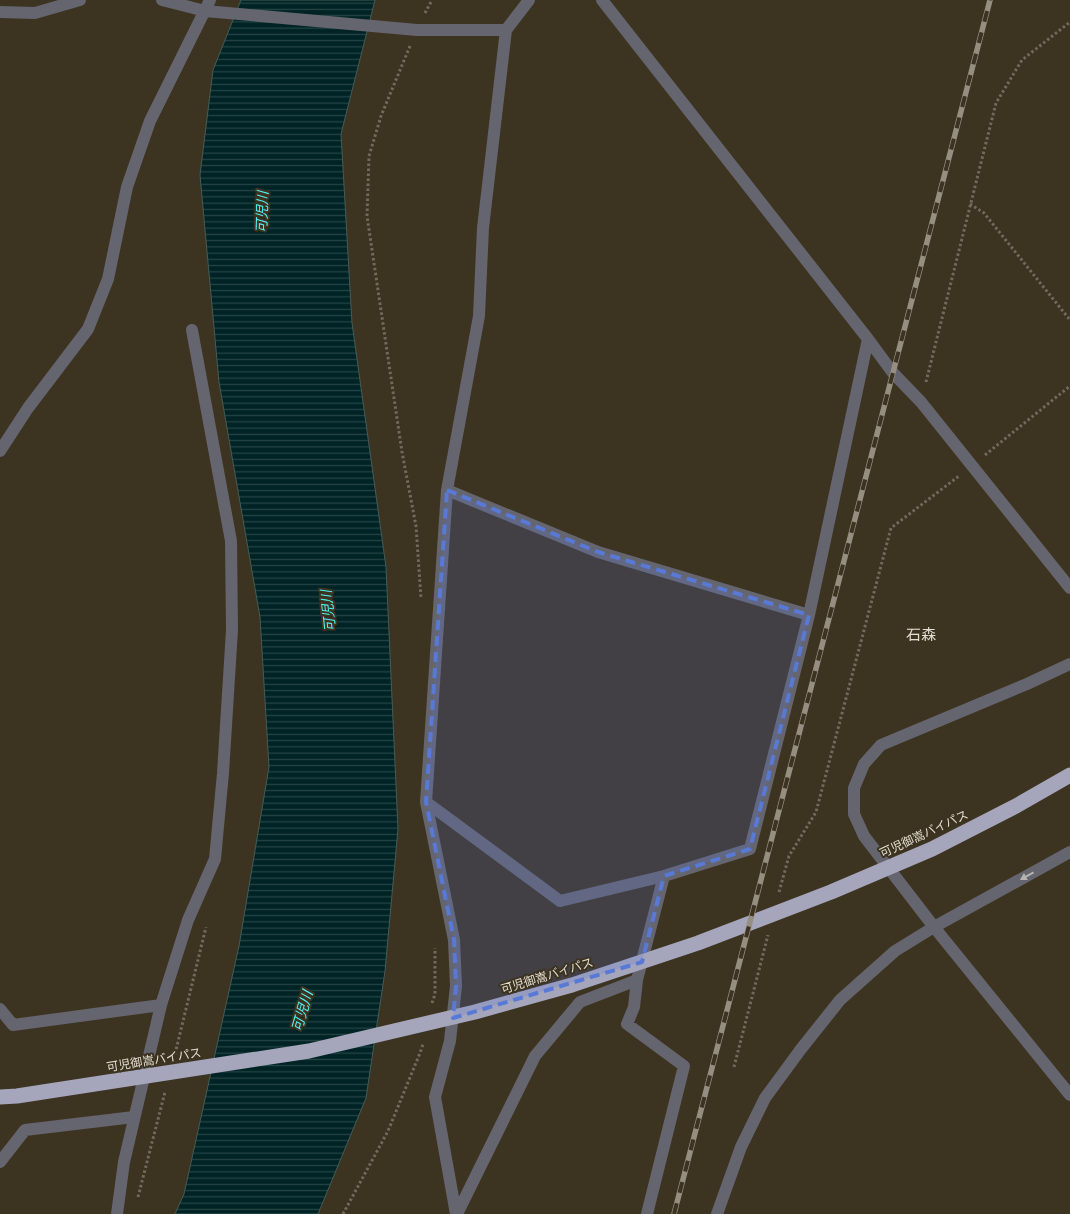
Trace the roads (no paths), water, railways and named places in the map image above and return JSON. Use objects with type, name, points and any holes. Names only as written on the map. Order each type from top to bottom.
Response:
[{"type":"highway","name":"可児御嵩バイパス","points":[[0,1097],[17,1096],[309,1051],[475,1012],[572,985],[698,943],[831,892],[932,849],[1016,806],[1070,775]]},
{"type":"street","points":[[0,12],[35,13],[80,0]]},
{"type":"street","points":[[162,0],[417,30],[506,30]]},
{"type":"street","points":[[457,1214],[435,1097],[450,1040],[456,986],[454,940],[426,802],[447,490],[479,316],[483,228],[506,30],[529,0]]},
{"type":"street","points":[[602,0],[868,339],[893,374],[921,402],[1070,588]]},
{"type":"street","points":[[0,451],[28,408],[88,329],[108,279],[127,188],[150,121],[207,6]]},
{"type":"street","points":[[117,1214],[124,1162],[161,1005],[188,920],[215,859],[223,773],[232,630],[231,541],[192,330]]},
{"type":"street","points":[[426,802],[560,901],[664,876],[750,849],[809,615],[868,339]]},
{"type":"street","points":[[447,490],[598,552],[809,615]]},
{"type":"street","points":[[1070,664],[881,745],[864,764],[854,788],[854,814],[864,836],[934,927],[1070,1095]]},
{"type":"street","points":[[717,1214],[741,1147],[765,1098],[840,1000],[895,951],[934,927],[1070,852]]},
{"type":"street","points":[[646,1214],[684,1066],[627,1024],[634,1007],[637,980],[664,876]]},
{"type":"street","points":[[457,1214],[535,1056],[580,1002],[637,980]]},
{"type":"street","points":[[0,1009],[13,1025],[161,1005]]},
{"type":"street","points":[[0,1162],[25,1130],[134,1117]]},
{"type":"water","name":"可児川","points":[[241,0],[375,0],[341,134],[352,323],[386,567],[398,829],[385,971],[366,1098],[318,1214],[175,1214],[184,1194],[239,946],[269,767],[260,617],[219,382],[200,175],[213,70]]},
{"type":"railway","points":[[674,1214],[990,0]]},
{"type":"district","name":"石森","points":[[921,635]]}]
